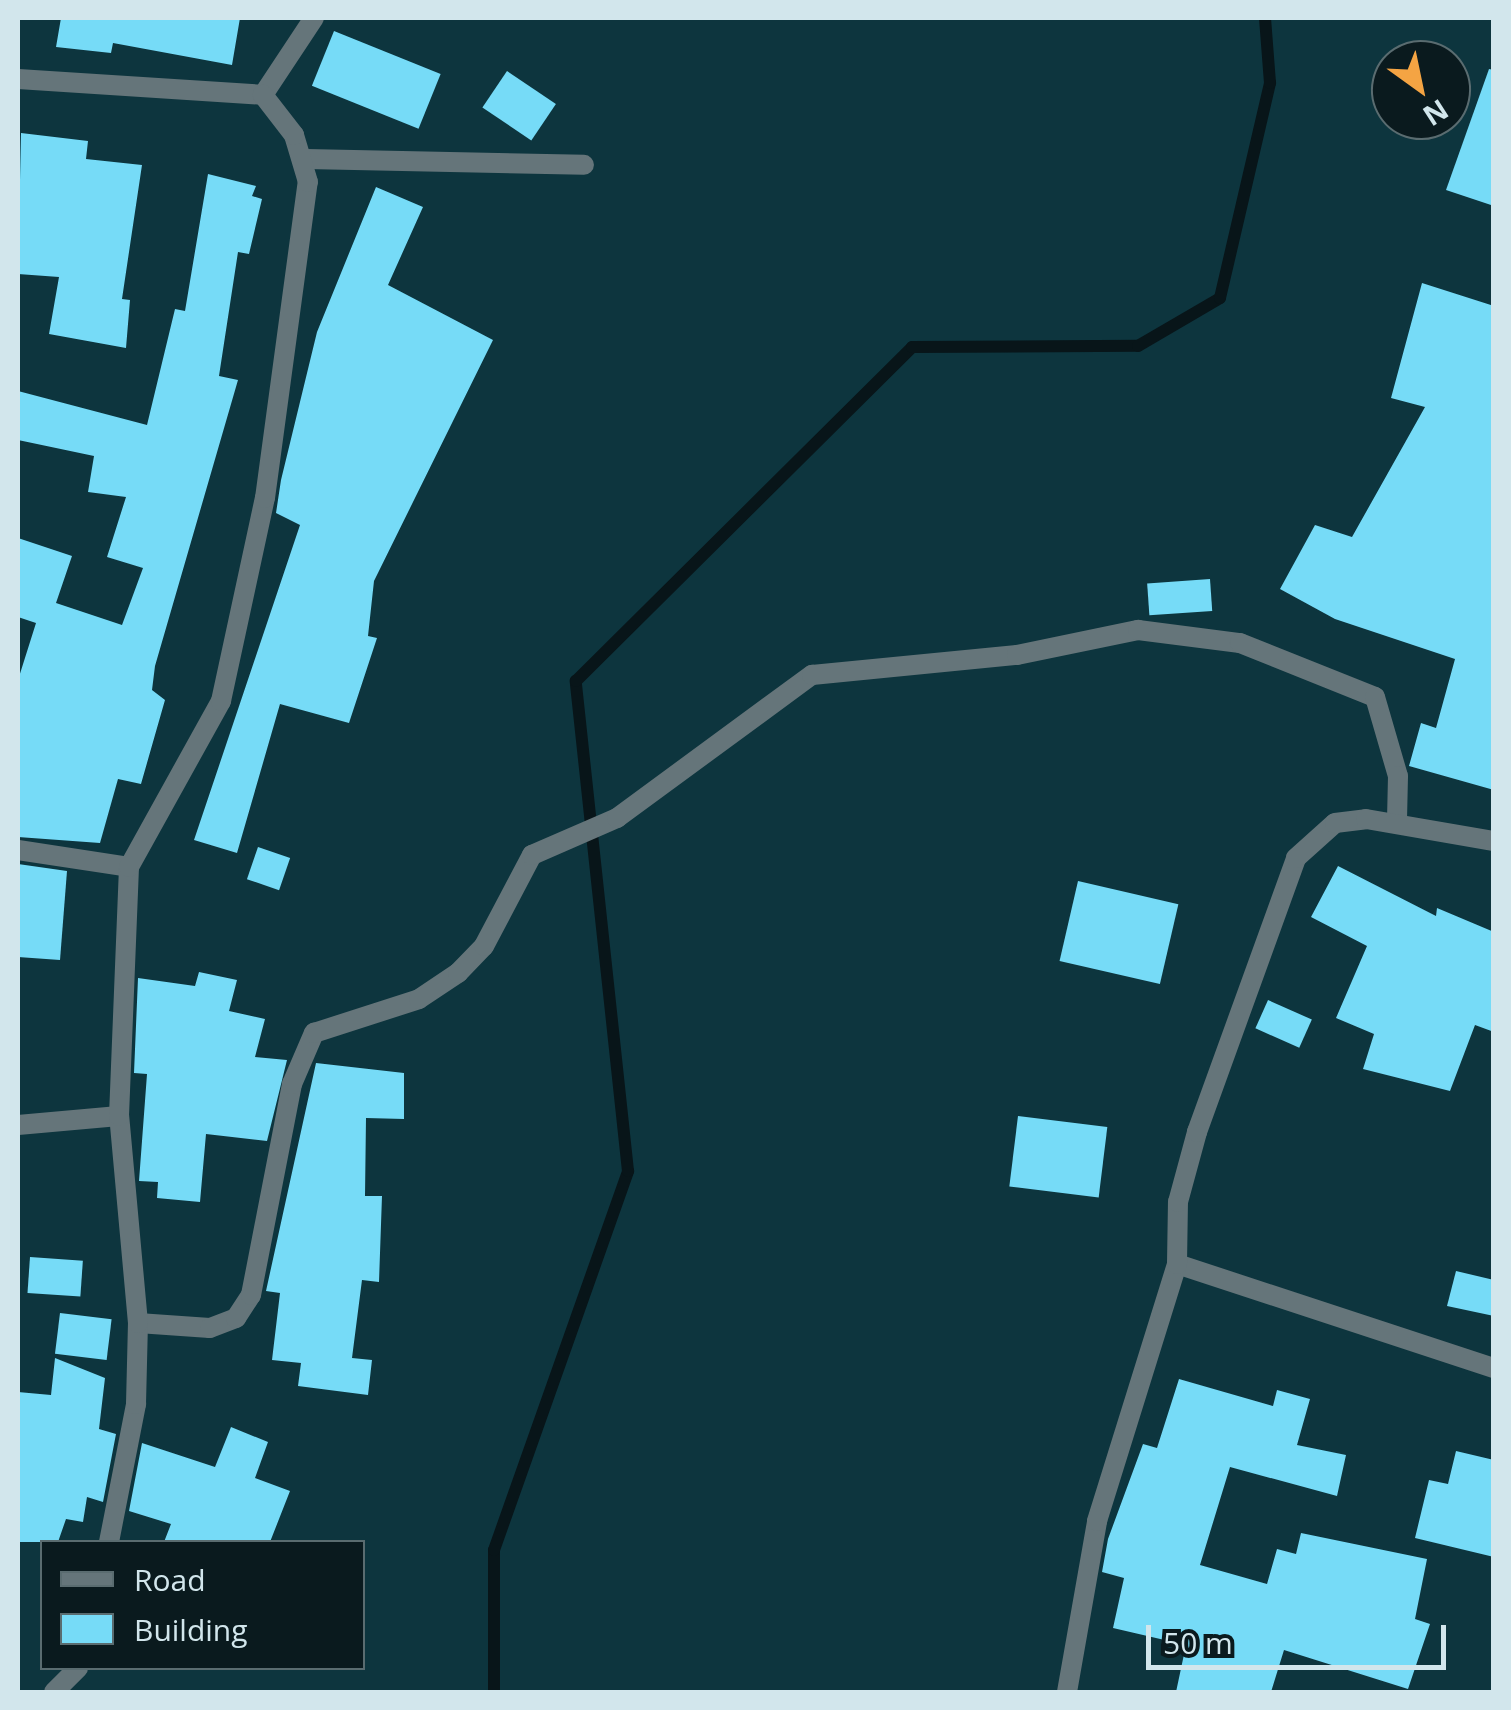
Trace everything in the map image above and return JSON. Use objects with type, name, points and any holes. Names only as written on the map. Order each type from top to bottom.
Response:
[{"type":"street","points":[[263,95],[314,18]]},
{"type":"street","points":[[18,79],[263,95]]},
{"type":"street","points":[[109,1540],[136,1404],[138,1322],[119,1116],[130,868],[221,700],[237,638],[284,375],[306,159],[263,95]]},
{"type":"street","points":[[306,159],[584,165]]},
{"type":"street","points":[[138,1322],[210,1328],[236,1318],[250,1295],[295,1070],[314,1033],[418,998],[458,973],[484,946],[532,855],[617,818],[812,675],[1018,656],[1138,630],[1240,643],[1376,697],[1398,776],[1397,821]]},
{"type":"street","points":[[1067,1692],[1097,1521],[1177,1264],[1178,1202],[1196,1132],[1296,858],[1335,823],[1397,821],[1494,841]]},
{"type":"street","points":[[18,850],[130,868]]},
{"type":"street","points":[[18,1125],[119,1116]]},
{"type":"street","points":[[1177,1264],[1494,1368]]},
{"type":"street","points":[[57,1692],[76,1670]]},
{"type":"building","points":[[61,18],[240,18],[232,65],[113,43],[111,53],[56,47]]},
{"type":"building","points":[[334,31],[441,74],[419,129],[312,86]]},
{"type":"building","points":[[1489,69],[1494,70],[1494,206],[1446,190],[1464,140],[1471,140],[1471,120]]},
{"type":"building","points":[[507,71],[556,104],[531,140],[482,107]]},
{"type":"building","points":[[21,133],[88,141],[86,159],[142,165],[122,299],[130,300],[126,348],[49,334],[59,277],[18,274]]},
{"type":"building","points":[[208,174],[256,186],[252,196],[262,199],[249,254],[238,252],[219,376],[238,380],[155,666],[152,690],[165,700],[141,784],[118,779],[100,843],[18,837],[18,680],[36,623],[18,617],[18,538],[72,556],[56,603],[122,625],[143,568],[107,557],[126,497],[88,492],[94,456],[18,440],[18,391],[147,425],[175,309],[185,311]]},
{"type":"building","points":[[376,187],[423,207],[388,285],[493,340],[374,581],[368,636],[377,638],[349,723],[280,704],[237,853],[194,840],[300,525],[276,513],[317,332]]},
{"type":"building","points":[[1422,283],[1494,306],[1494,790],[1409,766],[1421,723],[1436,728],[1455,659],[1335,619],[1280,589],[1315,525],[1352,537],[1425,407],[1391,398]]},
{"type":"building","points":[[1210,579],[1212,611],[1149,615],[1147,583]]},
{"type":"building","points":[[258,847],[290,858],[279,890],[247,879]]},
{"type":"building","points":[[18,864],[67,871],[60,960],[18,957]]},
{"type":"building","points":[[1338,866],[1436,916],[1437,908],[1494,932],[1494,1032],[1475,1025],[1450,1091],[1363,1069],[1374,1034],[1336,1018],[1367,946],[1311,917]]},
{"type":"building","points":[[1078,881],[1178,904],[1160,984],[1060,961]]},
{"type":"building","points":[[199,972],[237,980],[229,1011],[265,1019],[255,1057],[287,1060],[267,1141],[206,1134],[200,1202],[157,1198],[158,1182],[139,1181],[147,1074],[134,1073],[138,978],[195,986]]},
{"type":"building","points":[[1268,1000],[1312,1020],[1299,1048],[1255,1028]]},
{"type":"building","points":[[316,1063],[404,1073],[404,1119],[366,1118],[365,1196],[382,1196],[379,1282],[362,1280],[352,1358],[372,1360],[368,1395],[298,1386],[301,1363],[272,1360],[280,1293],[266,1291]]},
{"type":"building","points":[[1018,1116],[1107,1127],[1099,1197],[1009,1186]]},
{"type":"building","points":[[30,1257],[83,1261],[80,1297],[27,1293]]},
{"type":"building","points":[[1456,1271],[1494,1280],[1494,1316],[1447,1306]]},
{"type":"building","points":[[60,1313],[112,1319],[107,1360],[55,1354]]},
{"type":"building","points":[[55,1358],[105,1378],[99,1429],[116,1434],[103,1502],[87,1497],[83,1522],[66,1519],[59,1540],[18,1542],[18,1392],[51,1395]]},
{"type":"building","points":[[1179,1379],[1273,1406],[1277,1390],[1310,1399],[1297,1445],[1346,1455],[1337,1496],[1230,1467],[1200,1565],[1267,1584],[1277,1549],[1296,1554],[1301,1533],[1427,1559],[1415,1619],[1430,1624],[1408,1689],[1284,1650],[1271,1692],[1176,1692],[1186,1645],[1113,1628],[1124,1578],[1102,1572],[1108,1539],[1143,1444],[1157,1448]]},
{"type":"building","points":[[231,1427],[268,1442],[255,1478],[290,1491],[271,1540],[165,1540],[171,1524],[129,1511],[142,1443],[215,1467]]},
{"type":"building","points":[[1456,1451],[1494,1460],[1494,1557],[1415,1538],[1429,1480],[1448,1484]]},
{"type":"waterway","points":[[494,1692],[494,1550],[628,1171],[576,681],[912,347],[1138,346],[1220,298],[1270,83],[1265,18]]}]
